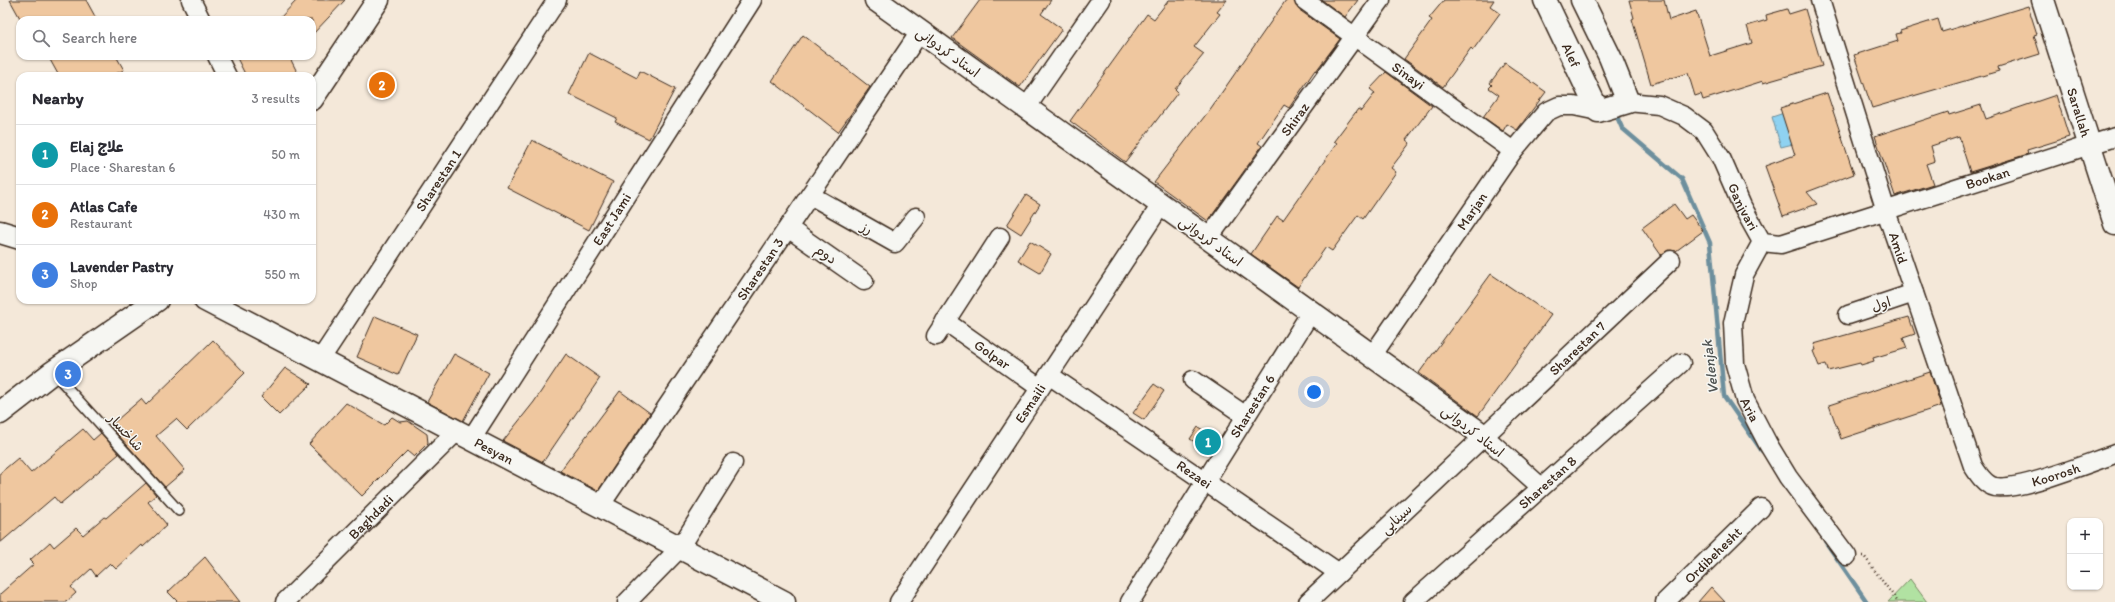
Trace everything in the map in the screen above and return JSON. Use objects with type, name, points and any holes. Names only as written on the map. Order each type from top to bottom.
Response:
[{"type":"street","points":[[191,0],[199,16]]},
{"type":"street","points":[[315,72],[364,0]]},
{"type":"street","points":[[316,93],[378,0]]},
{"type":"street","name":"Sharestan 1","points":[[320,360],[557,0]]},
{"type":"street","name":"East Jami","points":[[464,435],[752,0]]},
{"type":"street","name":"استاد کردوانی","points":[[876,0],[1484,436],[1541,487]]},
{"type":"street","points":[[1026,108],[1101,0]]},
{"type":"street","name":"Sinayi","points":[[1304,0],[1513,151]]},
{"type":"street","name":"Shiraz","points":[[1208,239],[1382,0]]},
{"type":"street","name":"Alef","points":[[1544,0],[1598,111]]},
{"type":"street","points":[[1582,0],[1610,57],[1628,102],[1598,111]]},
{"type":"street","name":"Amid","points":[[1820,0],[1886,211],[1973,466],[1981,478],[1994,487]]},
{"type":"street","name":"Sarallah","points":[[2043,0],[2115,224]]},
{"type":"street","name":"Sharestan 3","points":[[600,506],[920,32]]},
{"type":"street","points":[[220,60],[225,72]]},
{"type":"street","name":"Ganjvari","points":[[1628,102],[1659,105],[1684,116],[1704,131],[1722,158],[1742,206],[1762,242],[1780,244],[1886,211]]},
{"type":"street","name":"Marjan","points":[[1372,356],[1513,151],[1546,112],[1559,106],[1574,106],[1598,111]]},
{"type":"street","name":"Bookan","points":[[1886,211],[2115,137]]},
{"type":"street","name":"رز","points":[[810,195],[895,243],[916,216]]},
{"type":"street","name":"Esmaili","points":[[899,602],[1161,205]]},
{"type":"street","name":"دوم","points":[[788,228],[864,281]]},
{"type":"street","points":[[0,232],[16,237]]},
{"type":"street","name":"Golpar","points":[[1000,237],[940,328],[1044,382]]},
{"type":"street","name":"Aria","points":[[1762,242],[1744,275],[1733,323],[1735,364],[1745,400],[1768,444],[1788,477],[1847,556]]},
{"type":"street","name":"Sharestan 7","points":[[1484,436],[1671,260]]},
{"type":"street","name":"اول","points":[[1848,315],[1914,294]]},
{"type":"street","points":[[112,331],[121,322],[125,313],[126,304]]},
{"type":"street","points":[[0,413],[53,372],[151,304]]},
{"type":"street","name":"Pesyan","points":[[213,304],[784,602]]},
{"type":"street","name":"Sharestan 6","points":[[1130,602],[1311,312]]},
{"type":"street","name":"Sharestan 8","points":[[1413,602],[1681,363]]},
{"type":"street","points":[[1192,380],[1246,416]]},
{"type":"street","name":"Rezaei","points":[[1044,382],[1205,482],[1339,573]]},
{"type":"street","name":"Baghdadi","points":[[285,602],[464,435]]},
{"type":"street","name":"سینایی","points":[[1308,602],[1484,436]]},
{"type":"street","name":"Koorosh","points":[[1994,487],[2012,486],[2038,479],[2115,454]]},
{"type":"street","points":[[627,602],[680,548],[732,463]]},
{"type":"street","name":"Ordibehesht","points":[[1665,602],[1761,508]]},
{"type":"lane","name":"شاخسار","points":[[53,372],[179,511]]},
{"type":"path","points":[[1847,556],[1864,556],[1898,602]]},
{"type":"green space","points":[[1910,579],[1927,602],[1888,602]]},
{"type":"water","points":[[1784,113],[1793,144],[1781,147],[1772,117]]},
{"type":"building","points":[[10,0],[86,0],[95,16],[19,16]]},
{"type":"building","points":[[297,0],[345,0],[316,31],[316,16],[282,16]]},
{"type":"building","points":[[980,0],[1051,0],[1041,14],[1062,29],[1020,87],[952,38]]},
{"type":"building","points":[[1169,0],[1227,0],[1217,12],[1220,14],[1194,47],[1204,54],[1175,89],[1178,92],[1125,162],[1070,121],[1147,14],[1154,19]]},
{"type":"building","points":[[1286,0],[1294,0],[1298,9],[1340,39],[1316,71],[1315,70],[1289,108],[1284,105],[1258,143],[1262,146],[1208,221],[1154,182],[1211,108]]},
{"type":"building","points":[[1322,0],[1358,0],[1345,17]]},
{"type":"building","points":[[1444,0],[1494,0],[1490,6],[1500,13],[1473,50],[1471,48],[1443,87],[1404,59],[1432,20],[1429,18]]},
{"type":"building","points":[[1629,0],[1664,0],[1669,20],[1696,11],[1710,56],[1752,43],[1747,26],[1767,20],[1766,15],[1787,9],[1789,14],[1805,9],[1822,66],[1763,83],[1763,81],[1703,100],[1701,94],[1695,96],[1688,73],[1651,84],[1632,19],[1634,18]]},
{"type":"building","points":[[2028,6],[2037,34],[2034,35],[2040,54],[1998,67],[1999,71],[1872,108],[1854,55],[1898,41],[1896,34],[1901,33],[1900,31],[1938,19],[1942,32]]},
{"type":"building","points":[[803,35],[870,87],[838,132],[772,81]]},
{"type":"building","points":[[589,53],[637,78],[640,71],[675,89],[649,139],[615,122],[617,118],[569,94]]},
{"type":"building","points":[[50,60],[118,60],[124,70],[120,72],[57,72]]},
{"type":"building","points":[[238,60],[291,60],[297,72],[244,72]]},
{"type":"building","points":[[1505,63],[1546,92],[1517,130],[1507,124],[1503,131],[1483,117],[1499,95],[1489,88],[1492,85],[1490,83]]},
{"type":"building","points":[[1386,72],[1432,106],[1406,140],[1410,143],[1391,168],[1396,172],[1363,219],[1358,215],[1332,251],[1326,247],[1298,287],[1251,254],[1277,216],[1283,220],[1337,143],[1334,141],[1358,109],[1361,111],[1375,93],[1370,89]]},
{"type":"building","points":[[1827,93],[1854,174],[1807,192],[1817,204],[1783,216],[1765,166],[1795,155],[1780,108]]},
{"type":"building","points":[[2056,95],[2069,137],[2027,150],[2028,154],[1970,172],[1959,137],[1931,146],[1935,161],[1926,164],[1933,184],[1895,196],[1875,136],[1948,112],[1949,115],[1981,105],[1986,119]]},
{"type":"building","points":[[532,140],[613,182],[589,230],[507,188]]},
{"type":"building","points":[[1026,195],[1040,204],[1021,234],[1007,225]]},
{"type":"building","points":[[1674,204],[1685,219],[1691,215],[1703,231],[1676,251],[1668,250],[1661,255],[1642,228]]},
{"type":"building","points":[[1030,241],[1051,254],[1040,273],[1018,260]]},
{"type":"building","points":[[1491,274],[1551,315],[1478,416],[1419,373]]},
{"type":"building","points":[[375,316],[417,334],[398,375],[357,357]]},
{"type":"building","points":[[1909,317],[1915,334],[1903,338],[1907,348],[1873,358],[1874,361],[1861,365],[1860,363],[1828,371],[1826,364],[1819,366],[1813,351],[1816,350],[1814,344]]},
{"type":"building","points":[[213,340],[245,373],[187,430],[176,419],[156,436],[185,470],[165,487],[110,426],[141,399],[146,405]]},
{"type":"building","points":[[454,354],[489,373],[463,421],[427,402]]},
{"type":"building","points":[[566,354],[600,378],[543,462],[503,441],[534,402]]},
{"type":"building","points":[[285,368],[311,384],[279,415],[261,397]]},
{"type":"building","points":[[1930,372],[1941,406],[1841,439],[1829,405]]},
{"type":"building","points":[[1154,384],[1164,391],[1144,420],[1133,413]]},
{"type":"building","points":[[620,391],[650,413],[598,491],[560,471]]},
{"type":"building","points":[[346,403],[384,425],[392,417],[400,422],[408,421],[427,434],[428,443],[414,457],[407,451],[362,496],[309,444]]},
{"type":"building","points":[[1198,427],[1219,440],[1211,452],[1190,439]]},
{"type":"building","points":[[83,429],[93,440],[101,433],[119,454],[60,504],[54,497],[0,543],[0,473],[18,458],[31,473]]},
{"type":"building","points":[[146,483],[156,495],[148,502],[167,525],[143,547],[142,545],[116,569],[110,563],[96,576],[91,569],[71,587],[76,593],[66,602],[0,602],[0,594],[34,564],[30,560],[50,542],[54,547],[76,528],[83,535],[104,517],[106,518]]},
{"type":"building","points":[[205,557],[240,602],[178,602],[168,592]]},
{"type":"building","points":[[1711,587],[1725,602],[1698,602]]},
{"type":"waterway","name":"Velenjak","points":[[1618,119],[1622,128],[1682,179],[1710,243],[1724,396],[1762,451]]},
{"type":"waterway","name":"Velenjak","points":[[1825,541],[1867,602]]},
{"type":"place","name":"Atlas Cafe","points":[[382,85]]},
{"type":"place","name":"Lavender Pastry","points":[[68,374]]},
{"type":"place","name":"Elaj علاج","points":[[1208,442]]}]
